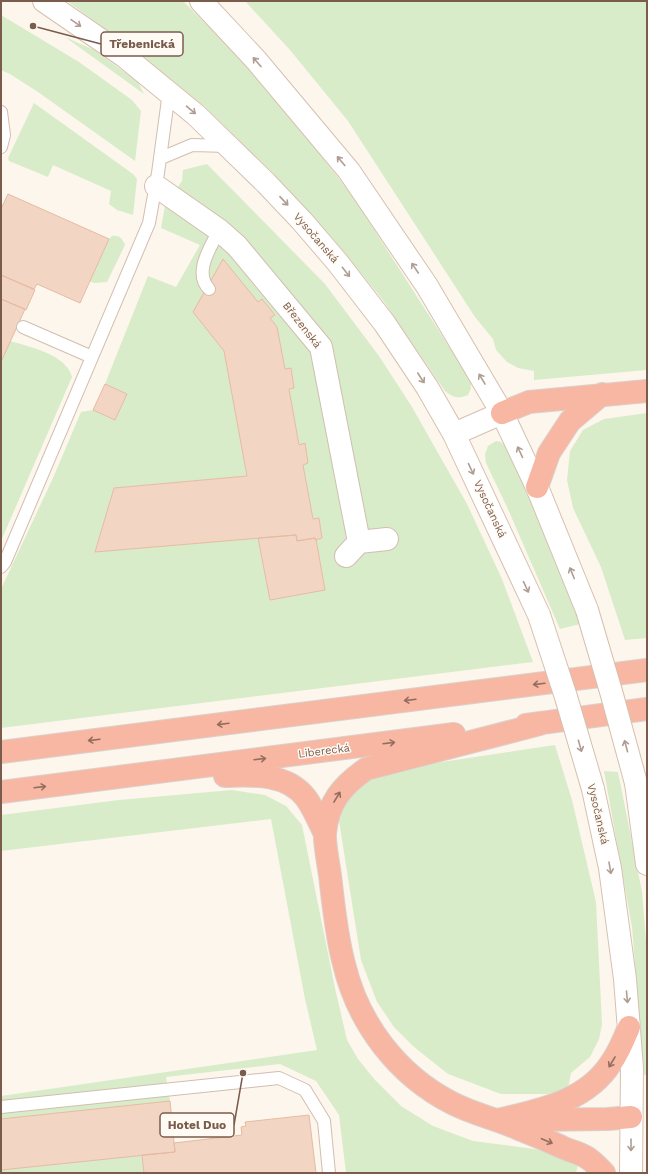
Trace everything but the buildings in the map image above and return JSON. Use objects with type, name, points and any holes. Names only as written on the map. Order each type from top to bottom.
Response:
[{"type":"highway","points":[[502,413],[529,402],[647,391]]},
{"type":"highway","points":[[537,488],[549,452],[570,421],[602,394]]},
{"type":"highway","points":[[1,752],[647,670]]},
{"type":"highway","name":"Liberecká","points":[[1,792],[540,724],[647,709]]},
{"type":"highway","points":[[540,724],[366,770],[350,780],[340,792],[330,810],[325,834],[334,903],[344,964],[354,995],[364,1018],[377,1039],[393,1058],[430,1090],[452,1103],[474,1113],[498,1120],[586,1157],[604,1173]]},
{"type":"highway","points":[[96,780],[256,775],[276,778],[294,788],[305,797],[325,834]]},
{"type":"highway","points":[[498,1120],[551,1107],[579,1094],[598,1080],[608,1068],[629,1027]]},
{"type":"highway","points":[[498,1120],[639,1118]]},
{"type":"main road","name":"Vysočanská","points":[[44,1],[124,56],[196,115],[229,146],[302,221],[343,269],[385,324],[427,387],[454,434],[539,615],[566,697],[593,789],[610,868],[625,979],[632,1068],[639,1118],[631,1173]]},
{"type":"main road","points":[[201,1],[256,60],[349,171],[426,286],[502,413],[537,488],[587,610],[636,784],[647,864]]},
{"type":"main road","name":"Březenská","points":[[156,186],[219,230],[237,246],[321,347],[352,549],[387,539]]},
{"type":"main road","points":[[454,434],[502,413]]},
{"type":"lane","points":[[1,567],[5,562],[149,223],[161,158],[169,92]]},
{"type":"lane","points":[[1,112],[4,135],[1,147]]},
{"type":"lane","points":[[161,158],[192,145],[229,146]]},
{"type":"lane","points":[[209,289],[202,276],[202,266],[219,230]]},
{"type":"lane","points":[[23,327],[92,357]]},
{"type":"lane","points":[[1,1107],[279,1078],[305,1090],[324,1121],[329,1173]]},
{"type":"green space","points":[[67,1],[183,1],[234,52],[294,122],[352,195],[471,381],[471,388],[468,395],[456,397],[445,391],[382,299],[334,240],[272,172],[203,105],[140,55]]},
{"type":"green space","points":[[245,1],[647,1],[647,370],[534,380],[534,371],[518,368],[507,362],[496,350],[493,339],[475,317],[348,121],[290,50]]},
{"type":"green space","points":[[1,15],[79,62],[132,100],[141,111],[135,161],[38,92],[1,70]]},
{"type":"green space","points":[[65,37],[94,50],[138,82],[144,94]]},
{"type":"green space","points":[[34,103],[133,174],[137,179],[133,215],[117,210],[109,204],[111,191],[53,165],[48,177],[9,161],[8,158]]},
{"type":"green space","points":[[207,164],[325,284],[379,356],[412,407],[467,504],[502,579],[533,662],[1,728],[1,589],[53,478],[81,412],[93,410],[115,420],[126,394],[105,384],[148,276],[176,287],[200,245],[161,228],[165,206],[182,181],[183,170]],"holes":[[[262,299],[275,315],[270,318],[277,327],[285,369],[291,368],[294,388],[289,389],[299,445],[305,444],[308,463],[303,465],[313,519],[319,518],[322,538],[316,539],[325,590],[270,600],[258,538],[95,552],[114,488],[247,476],[224,351]]]},
{"type":"green space","points":[[112,236],[117,236],[123,240],[125,245],[107,282],[94,283],[89,281],[109,239]]},
{"type":"green space","points":[[10,341],[37,349],[55,357],[63,363],[72,377],[1,541],[1,364]]},
{"type":"green space","points":[[647,413],[647,638],[625,640],[601,567],[573,508],[567,480],[570,451],[583,430],[604,419]]},
{"type":"green space","points":[[496,441],[501,442],[506,447],[548,539],[580,624],[560,629],[507,507],[486,463],[485,454],[488,446]]},
{"type":"green space","points":[[555,745],[572,800],[596,902],[602,1024],[599,1039],[590,1057],[571,1073],[568,1089],[548,1094],[501,1094],[448,1074],[414,1047],[394,1027],[377,1002],[361,960],[339,821],[346,800],[362,782],[382,771]]},
{"type":"green space","points":[[604,771],[618,772],[642,892],[647,953],[647,1075],[644,1075],[632,927]]},
{"type":"green space","points":[[232,790],[265,795],[286,806],[302,825],[347,1040],[358,1059],[375,1080],[401,1106],[433,1126],[473,1141],[534,1149],[561,1156],[578,1165],[576,1173],[346,1173],[339,1115],[316,1081],[280,1064],[166,1077],[170,1101],[1,1119],[1,1096],[317,1050],[305,999],[271,819],[1,851],[1,815],[119,800]]},
{"type":"green space","points":[[142,1155],[144,1173],[1,1173],[1,1170]]},
{"type":"place","name":"Třebenická","points":[[33,26]]},
{"type":"place","name":"Hotel Duo","points":[[243,1073]]}]
